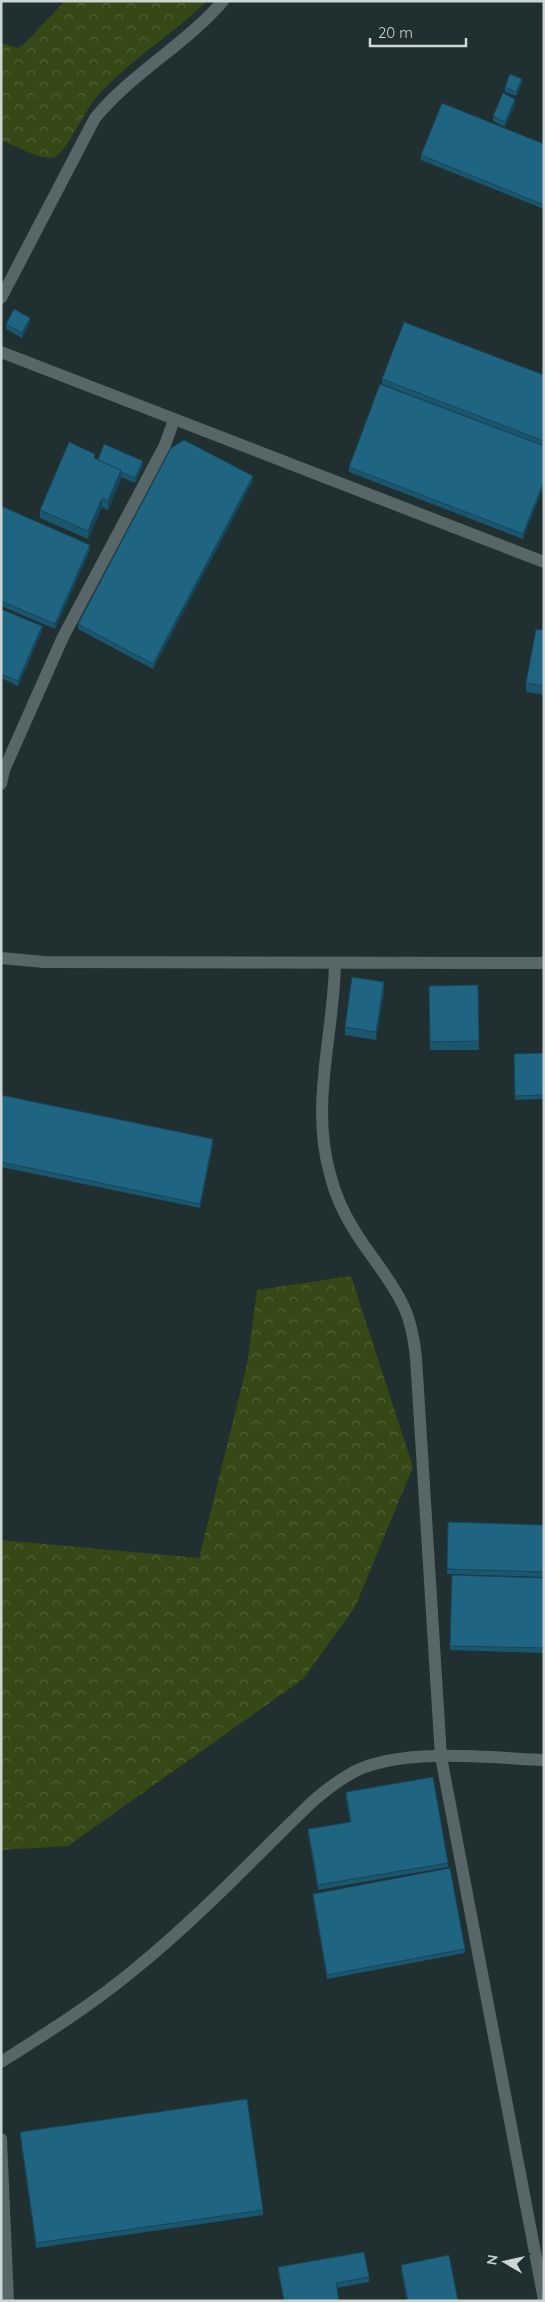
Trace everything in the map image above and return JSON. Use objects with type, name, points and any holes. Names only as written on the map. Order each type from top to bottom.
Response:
[{"type":"street","points":[[1,298],[95,118],[112,97],[199,26],[223,1]]},
{"type":"street","points":[[1,352],[544,562]]},
{"type":"street","points":[[1,784],[4,770],[63,638],[165,445],[174,420]]},
{"type":"street","points":[[1,958],[44,962],[544,963]]},
{"type":"street","points":[[335,962],[323,1079],[321,1111],[323,1143],[330,1174],[341,1204],[356,1233],[390,1280],[403,1304],[412,1331],[416,1358],[442,1757],[544,2300]]},
{"type":"street","points":[[1,2062],[97,1999],[136,1969],[173,1936],[312,1802],[335,1783],[361,1769],[390,1760],[442,1757],[544,1760]]},
{"type":"street","points":[[1,2139],[8,2301]]},
{"type":"green space","points":[[65,1],[207,1],[179,26],[134,61],[107,86],[94,100],[64,148],[55,157],[50,158],[36,155],[1,140],[1,43],[17,48],[23,45]]},
{"type":"green space","points":[[351,1276],[413,1467],[355,1607],[303,1679],[68,1846],[1,1850],[1,1540],[199,1558],[247,1365],[257,1290]]},
{"type":"building","points":[[510,74],[522,79],[516,92],[505,87]]},
{"type":"building","points":[[503,93],[515,99],[505,122],[493,116]]},
{"type":"building","points":[[442,103],[544,144],[544,205],[421,155]]},
{"type":"building","points":[[14,309],[30,318],[22,333],[6,324]]},
{"type":"building","points":[[404,322],[544,375],[544,441],[382,379]]},
{"type":"building","points":[[380,384],[544,446],[544,481],[523,534],[349,467]]},
{"type":"building","points":[[184,440],[253,476],[153,664],[78,624],[171,448]]},
{"type":"building","points":[[69,442],[95,454],[94,458],[121,470],[108,501],[102,498],[88,531],[40,510]]},
{"type":"building","points":[[104,444],[143,461],[135,478],[98,460]]},
{"type":"building","points":[[1,506],[90,545],[55,624],[1,601]]},
{"type":"building","points":[[1,609],[42,626],[18,681],[1,674]]},
{"type":"building","points":[[536,629],[544,630],[544,686],[526,683]]},
{"type":"building","points":[[352,977],[384,982],[376,1032],[345,1027]]},
{"type":"building","points":[[478,985],[479,1041],[430,1042],[429,986]]},
{"type":"building","points":[[544,1053],[544,1095],[515,1096],[514,1054]]},
{"type":"building","points":[[1,1095],[213,1139],[200,1204],[1,1162]]},
{"type":"building","points":[[448,1522],[544,1525],[544,1572],[447,1569]]},
{"type":"building","points":[[452,1575],[544,1578],[544,1648],[450,1646]]},
{"type":"building","points":[[433,1777],[448,1863],[318,1885],[308,1829],[351,1822],[346,1792]]},
{"type":"building","points":[[450,1868],[465,1949],[327,1975],[313,1894]]},
{"type":"building","points":[[247,2099],[263,2210],[36,2243],[20,2132]]},
{"type":"building","points":[[364,2252],[369,2277],[336,2283],[339,2301],[284,2301],[278,2267]]},
{"type":"building","points":[[449,2255],[458,2301],[408,2301],[401,2265]]}]
